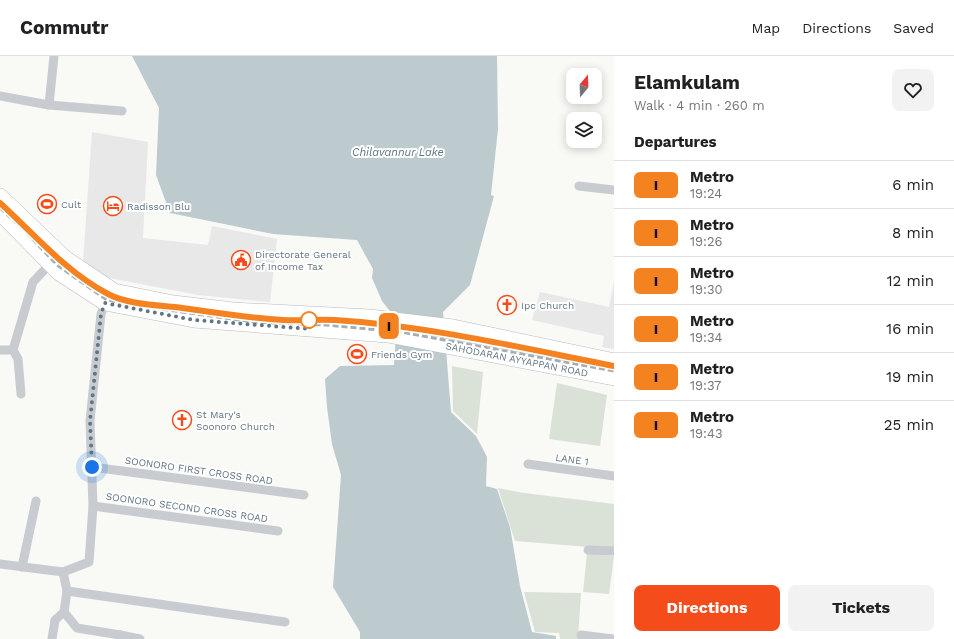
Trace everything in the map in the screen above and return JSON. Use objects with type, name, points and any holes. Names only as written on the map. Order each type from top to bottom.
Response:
[{"type":"main road","name":"SAHODARAN AYYAPPAN ROAD","points":[[0,196],[65,258],[114,291],[173,303],[233,310],[397,320],[453,327],[614,361]]},
{"type":"main road","name":"SAHODARAN AYYAPPAN ROAD","points":[[0,214],[50,264],[84,290],[105,303],[194,320],[388,335],[614,378]]},
{"type":"street","points":[[49,105],[54,56]]},
{"type":"street","points":[[0,96],[49,105],[122,111]]},
{"type":"street","points":[[579,186],[614,190]]},
{"type":"street","points":[[20,394],[18,359],[13,350],[32,282],[50,264]]},
{"type":"street","points":[[0,564],[63,572],[89,562],[92,506],[90,421],[101,314],[105,303]]},
{"type":"street","points":[[0,350],[13,350]]},
{"type":"street","name":"LANE 1","points":[[528,464],[614,476]]},
{"type":"street","name":"SOONORO FIRST CROSS ROAD","points":[[92,467],[304,495]]},
{"type":"street","points":[[22,567],[36,501]]},
{"type":"street","name":"SOONORO SECOND CROSS ROAD","points":[[92,506],[278,531]]},
{"type":"street","points":[[588,550],[614,552]]},
{"type":"street","points":[[52,639],[55,620],[64,612],[67,591],[63,572]]},
{"type":"street","points":[[67,591],[285,622]]},
{"type":"street","points":[[64,612],[77,628],[119,637],[140,639]]},
{"type":"street","points":[[582,635],[614,639]]},
{"type":"shaded area","points":[[92,132],[148,142],[143,238],[208,245],[212,226],[277,239],[270,302],[198,295],[109,278],[92,270],[83,262]]},
{"type":"shaded area","points":[[614,281],[614,349],[602,347],[604,336],[532,320],[540,292],[609,307]]},
{"type":"shaded area","points":[[452,366],[483,372],[477,434],[453,411]]},
{"type":"shaded area","points":[[557,383],[607,395],[600,446],[549,439]]},
{"type":"shaded area","points":[[498,488],[524,493],[614,504],[614,549],[515,541]]},
{"type":"shaded area","points":[[587,553],[614,556],[609,594],[583,592]]},
{"type":"shaded area","points":[[524,592],[581,593],[578,638],[592,639],[560,639],[559,633],[535,632]]},
{"type":"water","name":"Chilavannur Lake","points":[[132,56],[497,56],[498,129],[491,195],[494,196],[470,285],[443,312],[451,412],[476,436],[487,457],[486,486],[497,489],[510,527],[520,586],[532,632],[556,636],[556,639],[360,639],[360,632],[333,587],[341,475],[332,444],[325,379],[340,366],[394,365],[397,320],[382,301],[372,278],[373,269],[357,240],[273,234],[170,213],[156,175],[159,108]]},
{"type":"railway","points":[[0,208],[21,227],[57,265],[107,300],[253,322],[326,325],[401,332],[614,371]]},
{"type":"railway","points":[[437,333],[518,347]]},
{"type":"metro line","name":"I","points":[[0,203],[59,259],[90,283],[108,294],[117,297],[149,304],[240,316],[284,320],[335,320],[400,327],[477,339],[614,366]]},
{"type":"place","name":"Cult","points":[[47,204]]},
{"type":"place","name":"Radisson Blu","points":[[113,206]]},
{"type":"place","name":"Directorate General of Income Tax","points":[[241,260]]},
{"type":"place","name":"Ipc Church","points":[[507,305]]},
{"type":"place","name":"Friends Gym","points":[[357,354]]},
{"type":"place","name":"St Mary's Soonoro Church","points":[[182,420]]},
{"type":"route","points":[[92,467],[90,421],[101,314],[105,303],[194,320],[310,329],[309,320]]}]
